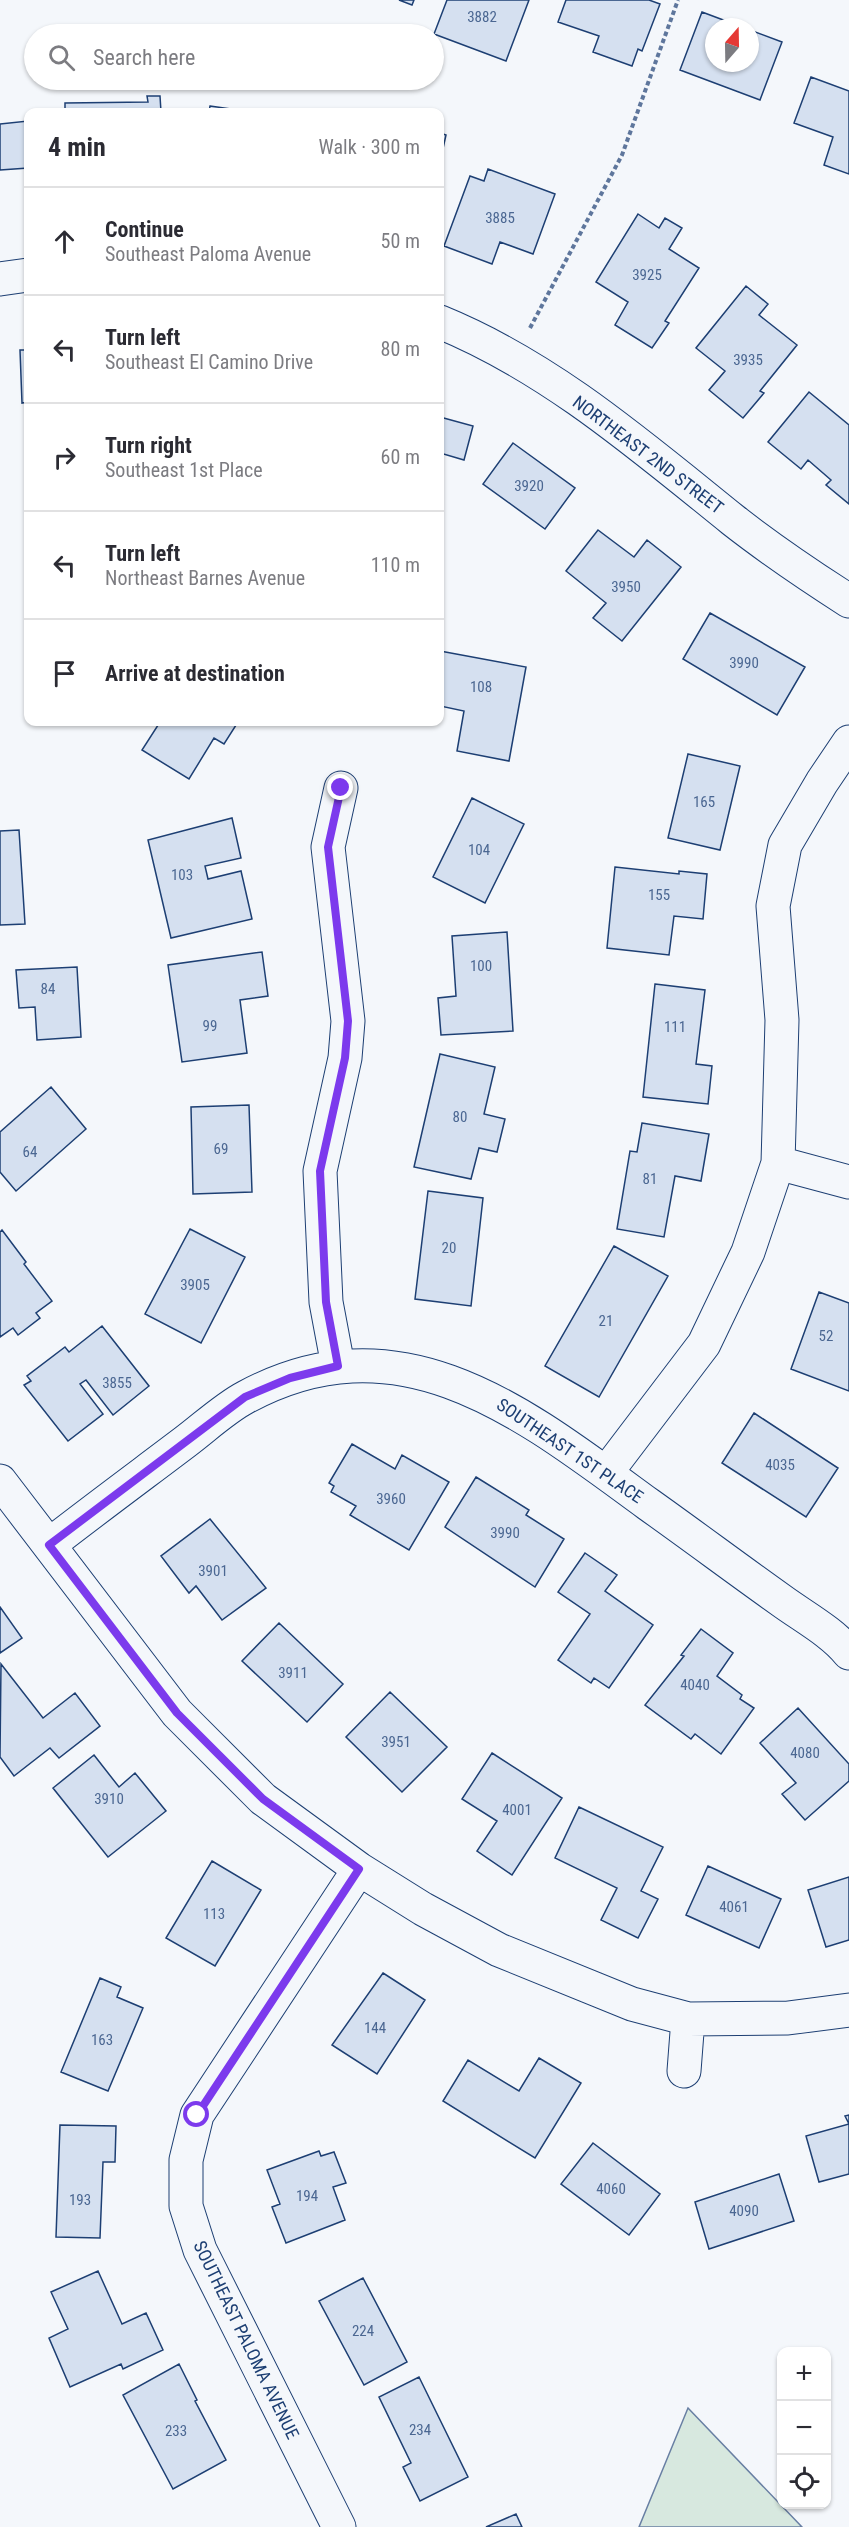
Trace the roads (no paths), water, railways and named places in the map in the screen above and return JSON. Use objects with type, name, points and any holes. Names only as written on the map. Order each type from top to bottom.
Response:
[{"type":"street","points":[[0,279],[24,276]]},
{"type":"street","name":"NORTHEAST 2ND STREET","points":[[444,324],[514,358],[605,418],[662,460],[735,521],[849,601]]},
{"type":"street","points":[[606,1473],[704,1344],[748,1252],[778,1163],[782,1020],[773,906],[785,845],[822,782],[849,742]]},
{"type":"street","points":[[338,1366],[326,1302],[320,1171],[345,1058],[348,1021],[328,847],[341,788]]},
{"type":"street","points":[[778,1163],[849,1182]]},
{"type":"street","name":"SOUTHEAST 1ST PLACE","points":[[49,1545],[245,1397],[290,1378],[338,1366],[393,1366],[438,1376],[484,1395],[526,1419],[606,1473],[825,1632],[849,1653]]},
{"type":"street","points":[[0,1481],[177,1713],[263,1799],[359,1869],[423,1909],[499,1950],[632,2004],[688,2019],[788,2018],[849,2010]]},
{"type":"street","name":"SOUTHEAST PALOMA AVENUE","points":[[339,2527],[200,2250],[186,2206],[186,2160],[197,2115],[359,1869]]},
{"type":"street","points":[[684,2071],[688,2019]]}]
